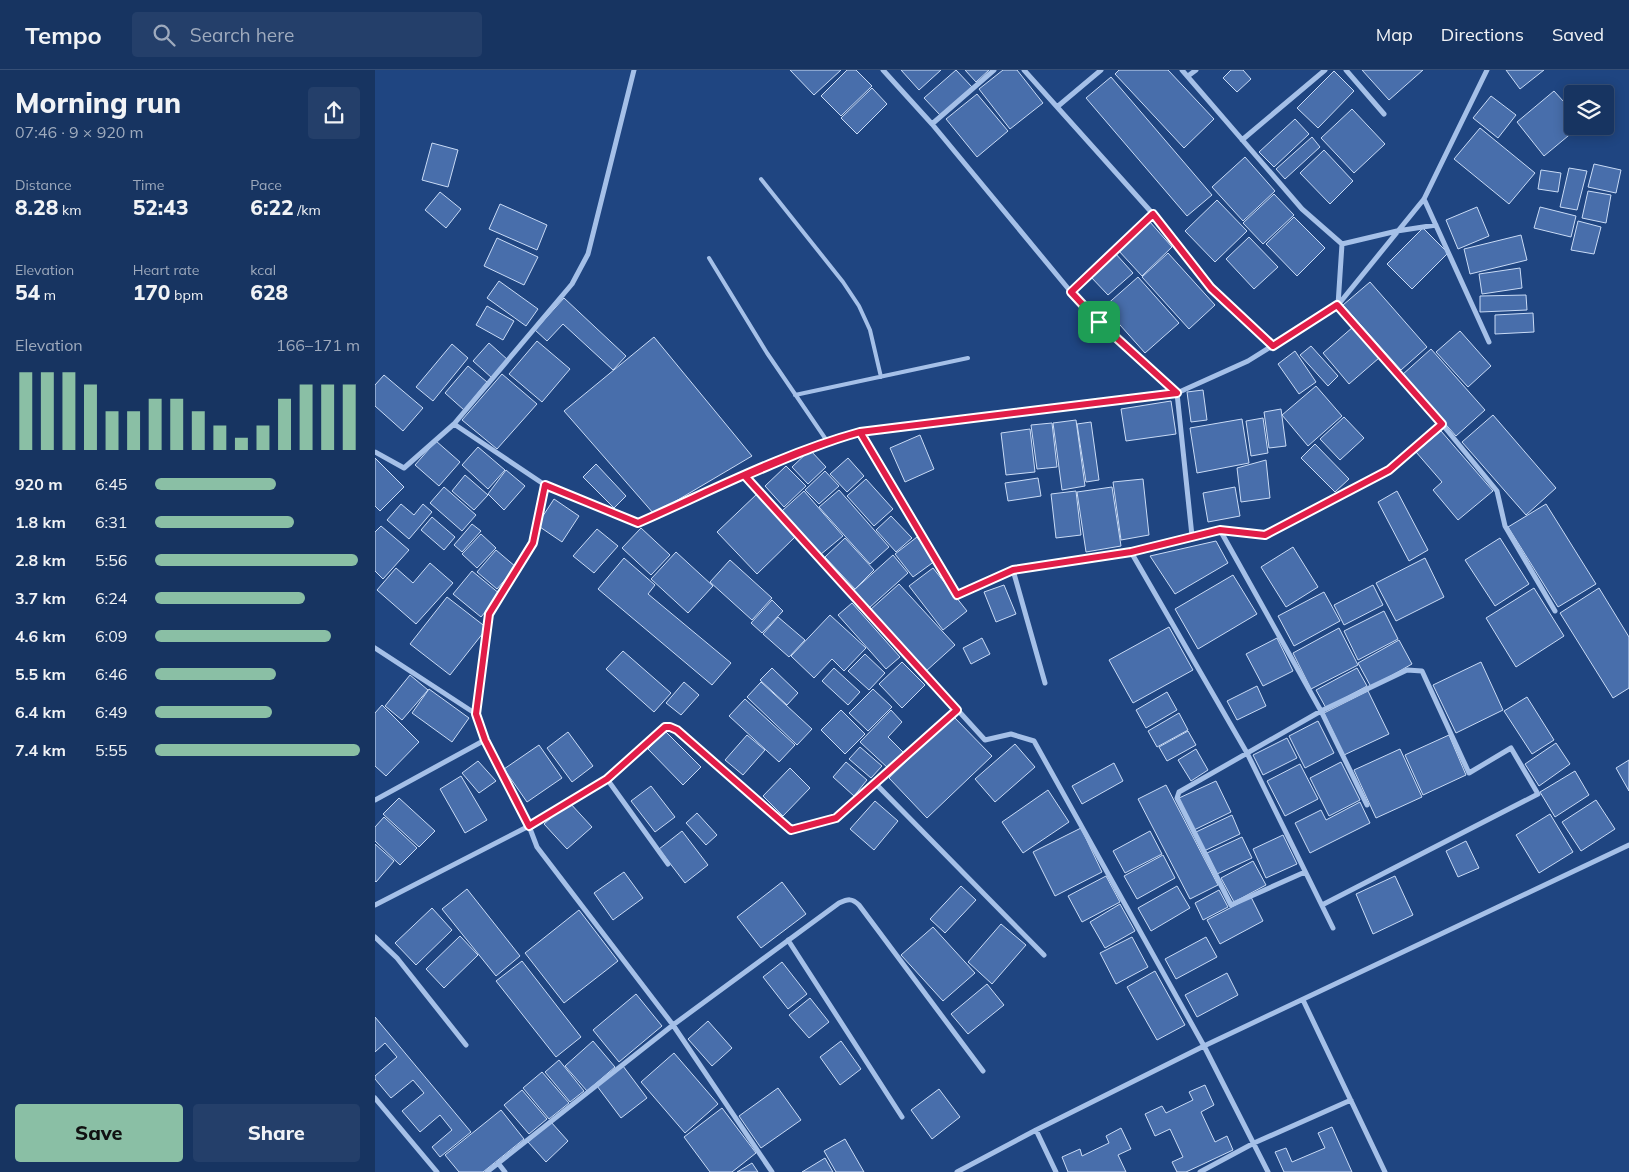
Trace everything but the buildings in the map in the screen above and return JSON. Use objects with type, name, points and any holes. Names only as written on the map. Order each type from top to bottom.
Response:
[{"type":"street","points":[[375,452],[404,468],[454,424],[572,284],[588,254],[635,70]]},
{"type":"street","points":[[883,70],[932,124],[1071,292],[1099,322],[1177,393],[1192,536]]},
{"type":"street","points":[[932,124],[994,70]]},
{"type":"street","points":[[1024,70],[1153,214],[1211,288],[1273,346]]},
{"type":"street","points":[[1057,107],[1101,70]]},
{"type":"street","points":[[1182,70],[1302,209],[1342,244]]},
{"type":"street","points":[[1187,76],[1196,70]]},
{"type":"street","points":[[1242,140],[1325,70]]},
{"type":"street","points":[[1346,70],[1384,114]]},
{"type":"street","points":[[454,424],[545,485],[638,523],[827,441],[860,432],[1177,393],[1248,361],[1337,305],[1424,199],[1487,70]]},
{"type":"street","points":[[1424,199],[1489,342]]},
{"type":"street","points":[[1071,292],[1153,214]]},
{"type":"street","points":[[1342,244],[1397,231],[1436,225]]},
{"type":"street","points":[[1342,244],[1337,305],[1442,424],[1497,491],[1505,526],[1555,611]]},
{"type":"street","points":[[860,432],[957,595],[1013,570],[1131,552],[1220,530],[1265,535],[1389,470],[1442,424]]},
{"type":"street","points":[[745,476],[985,740],[1011,734],[1034,741],[1204,1046],[1268,1172]]},
{"type":"street","points":[[545,485],[533,543],[489,614],[476,714],[485,740],[529,826],[537,847],[673,1025],[772,1172]]},
{"type":"street","points":[[1220,530],[1321,711],[1367,804]]},
{"type":"street","points":[[1131,552],[1247,753],[1333,928]]},
{"type":"street","points":[[1013,570],[1045,684]]},
{"type":"street","points":[[375,648],[476,714]]},
{"type":"street","points":[[1305,872],[1231,905],[1177,798],[1179,792],[1321,711],[1407,670],[1422,671],[1469,773],[1511,748],[1538,794],[1322,905]]},
{"type":"street","points":[[375,905],[529,826],[607,779],[665,727],[677,730],[791,830],[836,818],[957,710]]},
{"type":"street","points":[[375,800],[485,740]]},
{"type":"street","points":[[607,779],[668,864]]},
{"type":"street","points":[[875,784],[1044,955]]},
{"type":"street","points":[[957,1172],[1036,1130],[1204,1046],[1629,845]]},
{"type":"street","points":[[487,1172],[673,1025],[847,899],[854,900],[859,905],[983,1071]]},
{"type":"street","points":[[375,937],[397,958],[466,1044]]},
{"type":"street","points":[[788,940],[902,1117]]},
{"type":"street","points":[[1303,1000],[1385,1172]]},
{"type":"street","points":[[375,1098],[437,1172]]},
{"type":"street","points":[[1200,1172],[1253,1143],[1351,1100]]},
{"type":"street","points":[[1036,1130],[1056,1172]]},
{"type":"street","points":[[498,1163],[505,1172]]},
{"type":"lane","points":[[761,179],[843,282],[859,306],[870,330],[881,377]]},
{"type":"lane","points":[[709,258],[767,353],[827,441]]},
{"type":"lane","points":[[795,395],[969,358]]},
{"type":"route","points":[[1099,322],[1071,292],[1153,214],[1211,288],[1250,322],[1273,346],[1337,305],[1442,424],[1389,470],[1265,535],[1220,530],[1131,552],[1013,570],[957,595],[860,432],[827,441],[786,458],[745,476],[957,710],[836,818],[791,830],[677,730],[665,727],[607,779],[529,826],[485,740],[476,714],[489,614],[533,543],[545,485],[638,523],[745,476],[827,441],[860,432],[1177,393],[1099,322]]}]
